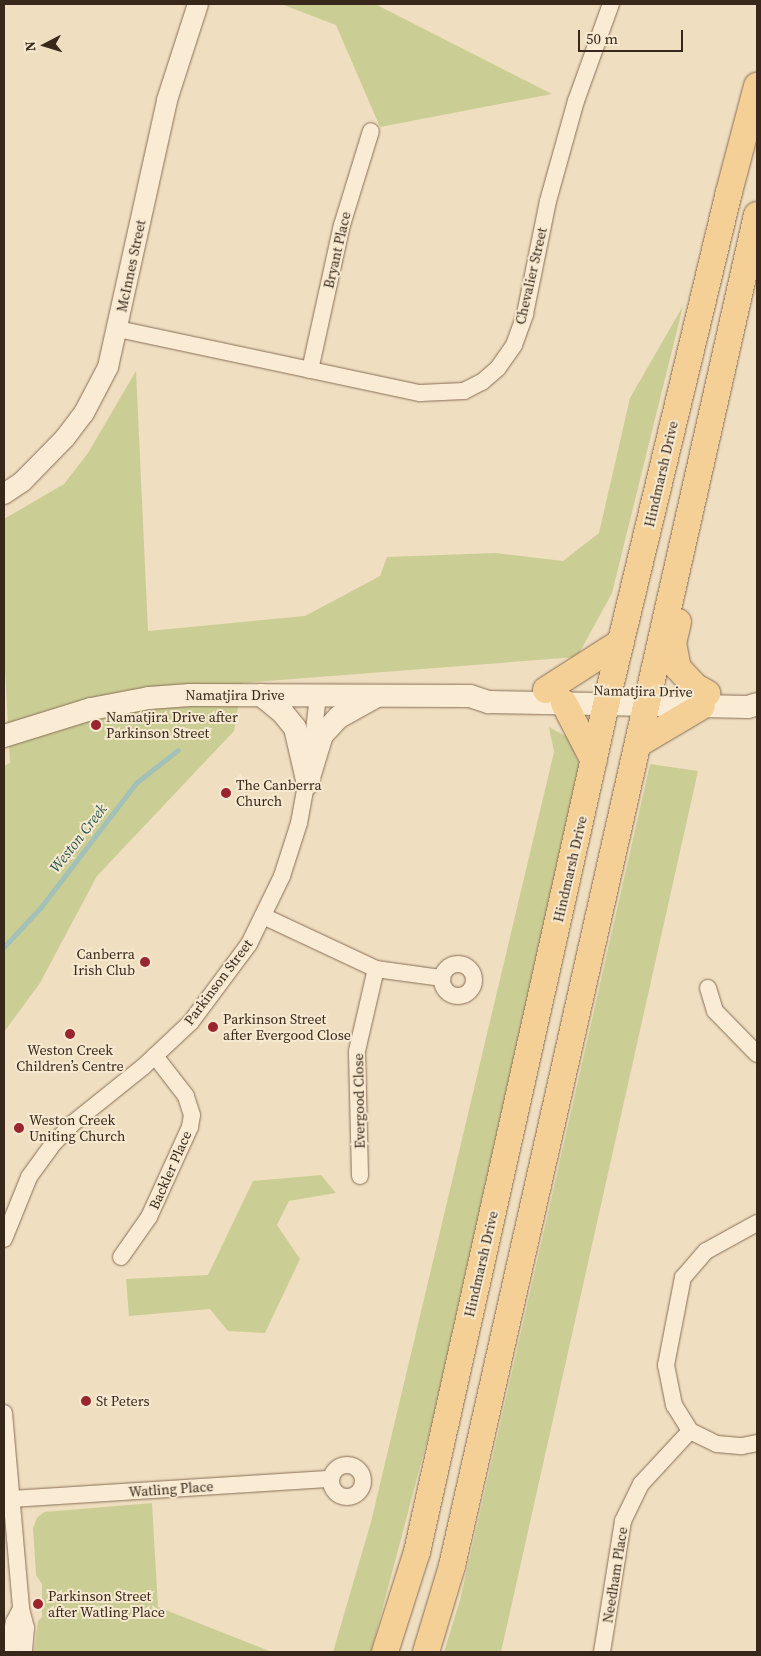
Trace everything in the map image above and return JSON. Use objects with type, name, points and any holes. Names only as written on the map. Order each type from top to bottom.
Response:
[{"type":"main road","name":"Hindmarsh Drive","points":[[385,1652],[417,1552],[608,697],[757,86]]},
{"type":"main road","points":[[426,1652],[452,1566],[757,215]]},
{"type":"main road","points":[[638,744],[704,699],[696,686],[678,668],[673,644],[694,557],[684,535]]},
{"type":"main road","points":[[594,760],[555,696],[621,642]]},
{"type":"main road","points":[[261,695],[283,713],[295,728],[307,784]]},
{"type":"main road","name":"Namatjira Drive","points":[[4,736],[64,715],[149,698],[261,695],[470,696],[489,702],[555,696],[704,699],[757,696]]},
{"type":"main road","points":[[307,784],[322,735],[339,717],[378,695]]},
{"type":"main road","name":"Namatjira Drive","points":[[704,699],[748,707],[757,704]]},
{"type":"street","name":"McInnes Street","points":[[4,494],[22,482],[84,413],[108,367],[118,329],[167,100],[198,4]]},
{"type":"street","name":"Chevalier Street","points":[[118,329],[310,370],[438,394],[464,391],[498,368],[514,345],[525,314],[548,201],[576,101],[611,4]]},
{"type":"street","name":"Bryant Place","points":[[310,370],[342,224],[371,131]]},
{"type":"street","name":"Parkinson Street","points":[[4,1238],[29,1177],[52,1145],[72,1124],[155,1056],[190,1022],[234,966],[264,916],[282,876],[307,784],[318,696]]},
{"type":"street","points":[[264,916],[376,969],[442,978]]},
{"type":"street","name":"Evergood Close","points":[[360,1176],[357,1051],[376,969]]},
{"type":"street","points":[[708,988],[715,1011],[757,1054]]},
{"type":"street","name":"Backler Place","points":[[121,1257],[149,1217],[190,1127],[192,1115],[186,1096],[155,1056]]},
{"type":"street","points":[[757,1223],[706,1251],[683,1277],[666,1365],[674,1405],[690,1431],[717,1444],[742,1446],[757,1443]]},
{"type":"street","points":[[4,1413],[21,1609],[26,1628],[24,1652]]},
{"type":"street","name":"Needham Place","points":[[602,1652],[623,1521],[641,1484],[690,1431]]},
{"type":"street","name":"Watling Place","points":[[11,1499],[331,1479]]},
{"type":"street","points":[[8,1652],[14,1622],[21,1609]]},
{"type":"green space","points":[[281,4],[375,4],[552,94],[380,127],[336,25]]},
{"type":"green space","points":[[683,306],[612,593],[577,657],[242,683],[234,731],[97,876],[40,983],[4,1032],[4,766],[10,763],[4,650],[4,519],[64,484],[88,453],[136,371],[148,631],[305,616],[380,576],[387,557],[495,553],[563,561],[599,533],[630,398]]},
{"type":"green space","points":[[549,727],[569,738],[579,765],[432,1422],[371,1652],[333,1652],[371,1522],[554,752]]},
{"type":"green space","points":[[650,764],[698,771],[501,1652],[444,1652],[460,1600]]},
{"type":"green space","points":[[321,1175],[336,1193],[289,1201],[277,1225],[300,1259],[265,1333],[228,1331],[210,1309],[129,1316],[126,1279],[208,1275],[253,1181]]},
{"type":"green space","points":[[152,1503],[158,1607],[272,1652],[34,1652],[38,1621],[42,1617],[42,1584],[36,1575],[33,1528],[37,1518],[44,1512]]},
{"type":"waterway","name":"Weston Creek","points":[[4,947],[41,907],[136,783],[178,750]]},
{"type":"place","name":"Namatjira Drive after Parkinson Street","points":[[96,725]]},
{"type":"place","name":"The Canberra Church","points":[[226,793]]},
{"type":"place","name":"Canberra Irish Club","points":[[145,962]]},
{"type":"place","name":"Parkinson Street after Evergood Close","points":[[213,1027]]},
{"type":"place","name":"Weston Creek Children’s Centre","points":[[70,1034]]},
{"type":"place","name":"Weston Creek Uniting Church","points":[[19,1128]]},
{"type":"place","name":"St Peters","points":[[86,1401]]},
{"type":"place","name":"Parkinson Street after Watling Place","points":[[38,1604]]}]
